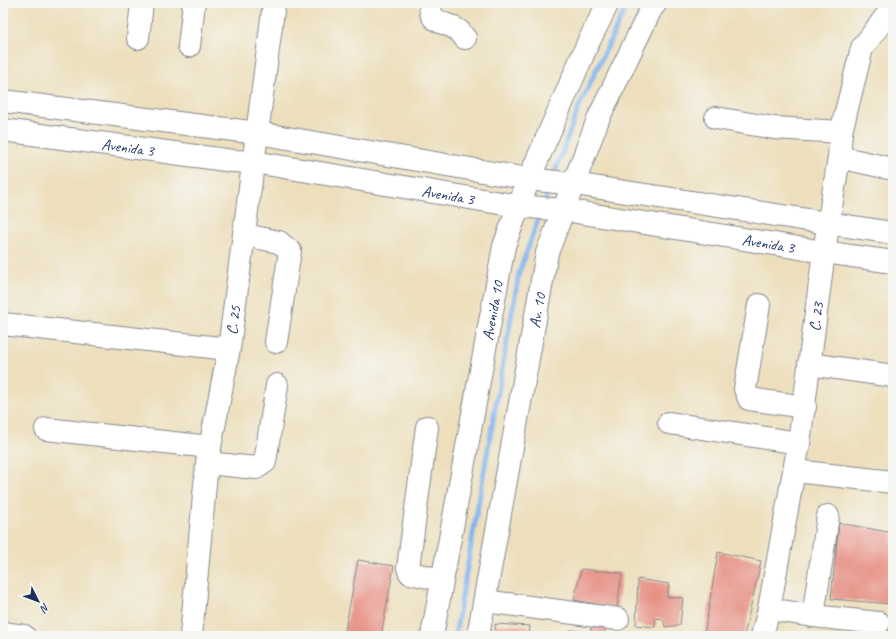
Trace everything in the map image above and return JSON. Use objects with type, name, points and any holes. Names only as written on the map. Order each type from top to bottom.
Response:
[{"type":"street","points":[[138,38],[142,3]]},
{"type":"street","points":[[189,46],[194,3]]},
{"type":"street","name":"C. 25","points":[[191,636],[208,455],[229,349],[274,3]]},
{"type":"street","points":[[431,3],[430,10],[432,16],[438,22],[459,31],[466,38]]},
{"type":"street","name":"Avenida 10","points":[[432,636],[504,246],[529,179],[588,43],[608,3]]},
{"type":"street","name":"Av. 10","points":[[478,636],[546,253],[599,117],[651,9],[656,3]]},
{"type":"street","name":"C. 23","points":[[762,636],[769,609],[795,471],[805,407],[809,364],[824,252],[839,157],[841,132],[862,48],[893,7]]},
{"type":"street","name":"Avenida 3","points":[[3,101],[258,133],[529,179],[574,184],[893,233]]},
{"type":"street","points":[[716,118],[774,128],[841,132]]},
{"type":"street","name":"Avenida 3","points":[[3,130],[225,160],[254,162],[518,206],[564,210],[893,262]]},
{"type":"street","points":[[839,157],[893,168]]},
{"type":"street","points":[[245,235],[279,242],[290,251],[276,342]]},
{"type":"street","points":[[759,305],[745,389],[749,399],[805,407]]},
{"type":"street","points":[[3,324],[229,349]]},
{"type":"street","points":[[809,364],[893,376]]},
{"type":"street","points":[[46,429],[208,455],[256,468],[265,462],[277,386]]},
{"type":"street","points":[[669,423],[799,444]]},
{"type":"street","points":[[428,428],[408,568],[410,573],[442,580]]},
{"type":"street","points":[[795,471],[893,482]]},
{"type":"street","points":[[812,616],[828,516]]},
{"type":"street","points":[[485,601],[618,619]]},
{"type":"street","points":[[769,609],[812,616],[879,623]]},
{"type":"street","points":[[3,633],[24,636]]},
{"type":"building","points":[[839,523],[893,533],[893,588],[891,604],[831,599]]},
{"type":"building","points":[[718,552],[761,561],[744,636],[704,635]]},
{"type":"building","points":[[358,560],[394,566],[381,636],[344,636]]},
{"type":"building","points":[[581,569],[622,573],[617,608],[574,600]]},
{"type":"building","points":[[638,579],[669,584],[667,597],[683,598],[680,625],[665,627],[663,619],[656,618],[655,627],[636,625]]},
{"type":"building","points":[[893,620],[893,632],[889,632]]},
{"type":"building","points":[[592,621],[606,625],[604,636],[590,636]]},
{"type":"building","points":[[495,624],[530,626],[529,636],[496,636]]},
{"type":"building","points":[[570,630],[585,632],[584,636],[568,636]]},
{"type":"waterway","points":[[555,172],[578,109],[628,3]]},
{"type":"waterway","points":[[545,200],[549,190]]},
{"type":"waterway","points":[[455,636],[519,273],[539,217]]}]
